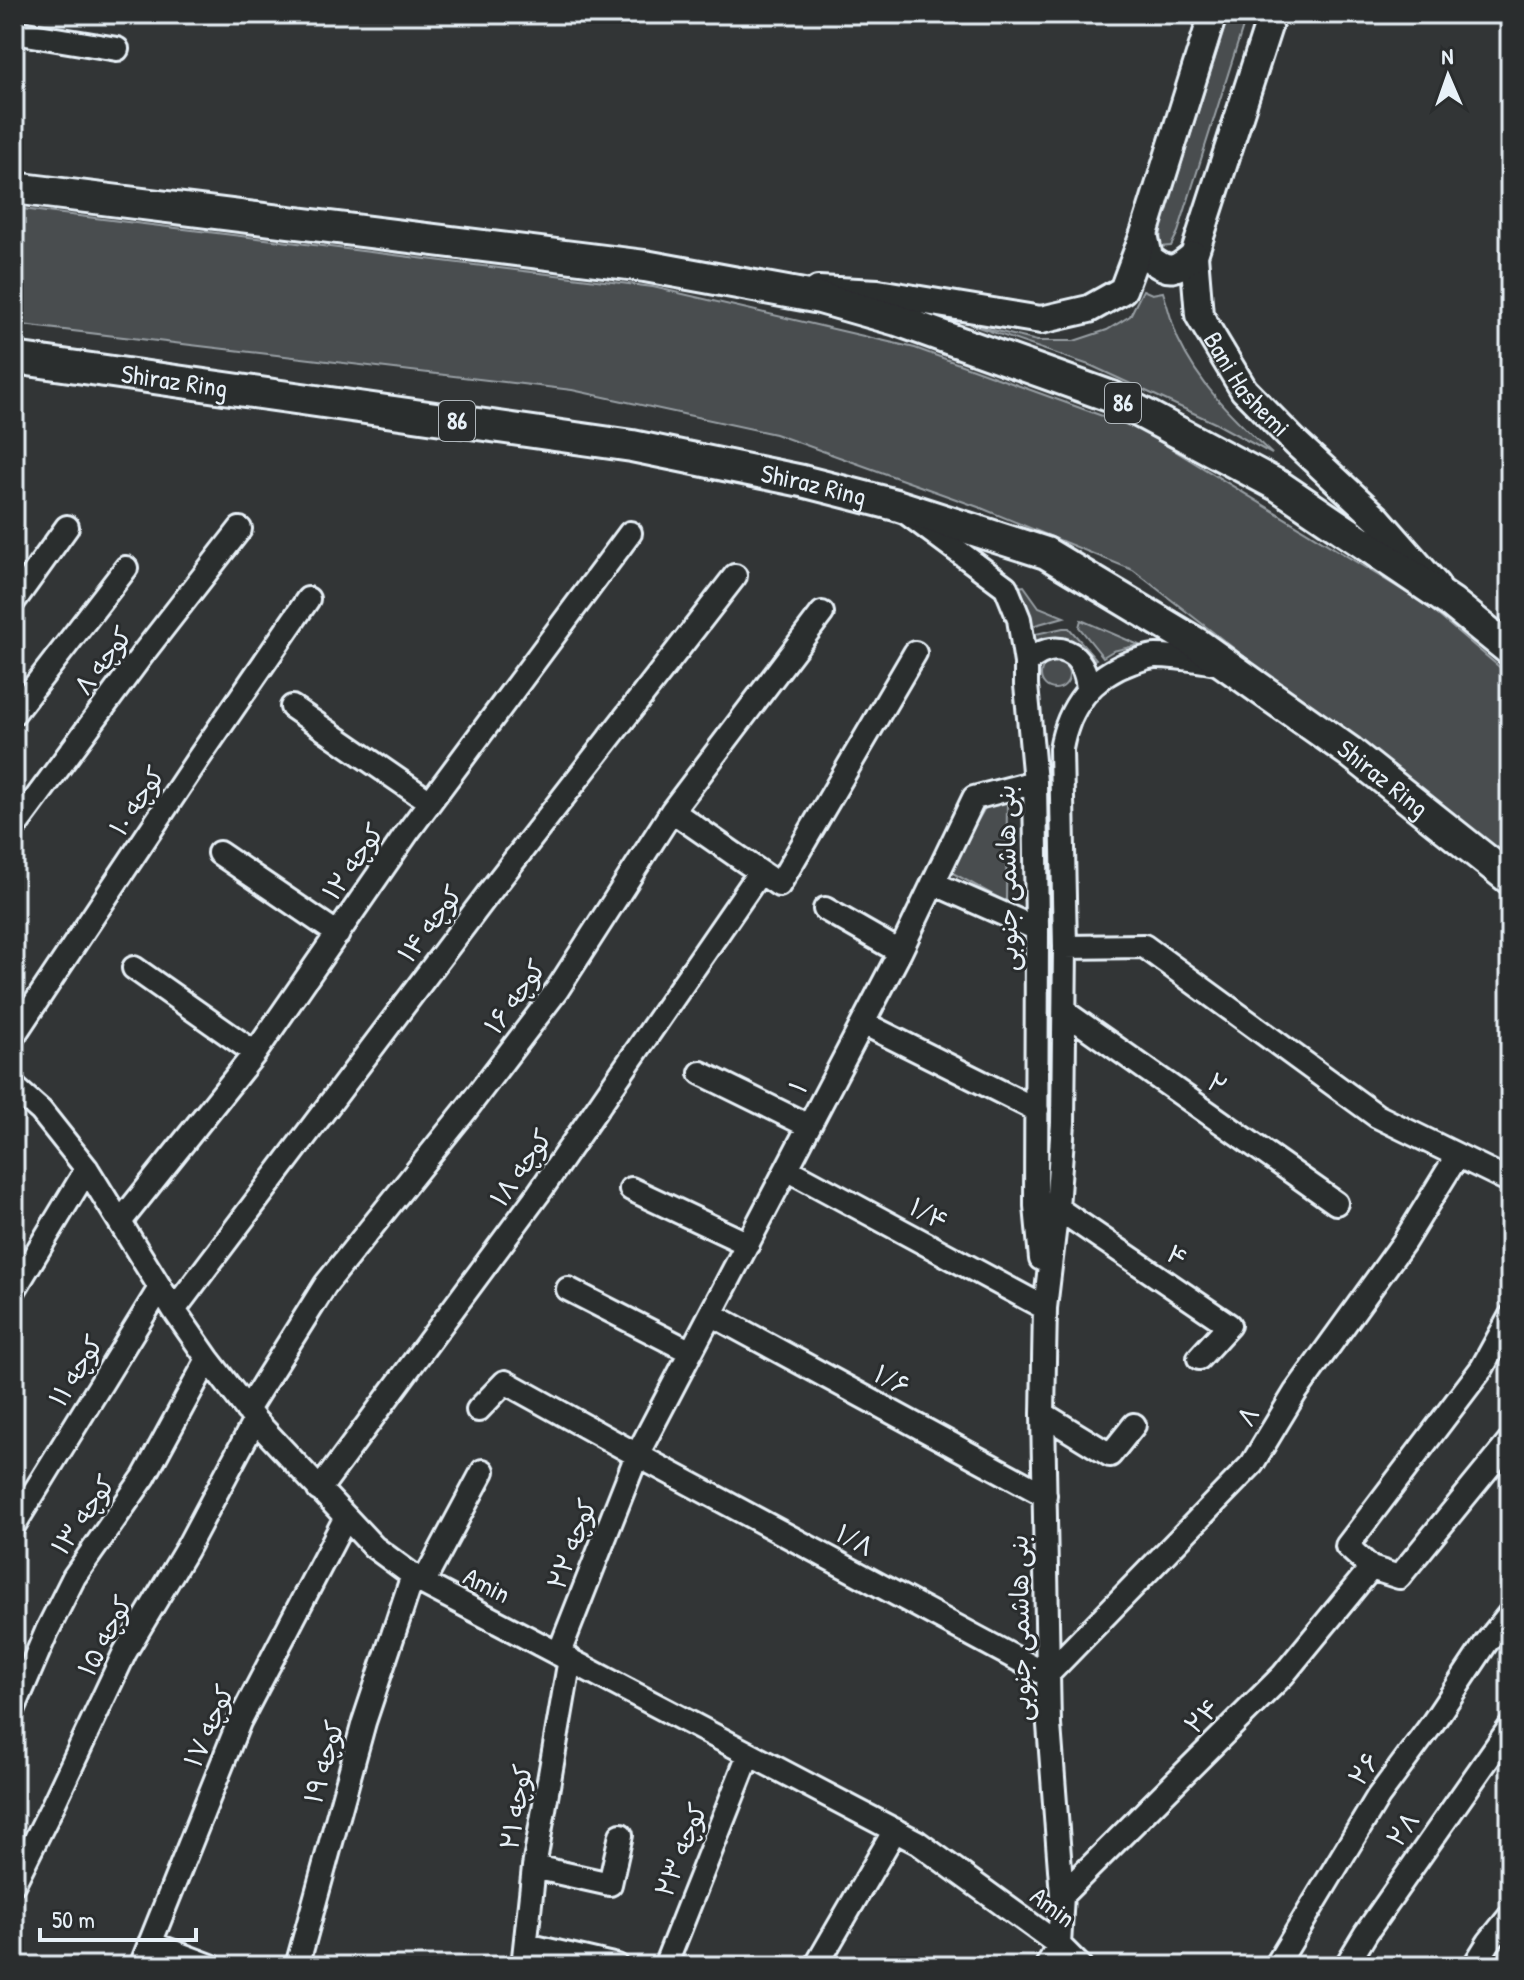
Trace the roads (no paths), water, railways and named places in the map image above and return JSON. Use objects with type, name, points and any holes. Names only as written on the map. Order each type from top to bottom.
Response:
[{"type":"highway","name":"86","points":[[14,188],[645,266],[820,298],[897,320],[1112,397],[1279,486],[1452,603],[1510,650]]},
{"type":"highway","name":"Shiraz Ring","points":[[14,358],[632,446],[802,481],[896,505],[1046,553],[1196,643],[1350,752],[1510,879]]},
{"type":"main road","points":[[757,286],[878,293],[1041,320],[1089,309],[1123,290],[1144,234],[1213,14]]},
{"type":"main road","name":"Bani Hashemi","points":[[1272,14],[1194,255],[1199,315],[1244,390],[1378,519],[1452,603]]},
{"type":"main road","points":[[1144,234],[1149,258],[1164,269],[1178,268],[1194,255]]},
{"type":"street","points":[[14,32],[117,49]]},
{"type":"street","name":"بنی هاشمی جنوبی","points":[[896,505],[1006,587],[1019,619],[1026,663],[1035,782],[1036,1206],[1045,1308]]},
{"type":"street","points":[[14,601],[67,527]]},
{"type":"street","name":"کوچه ۸","points":[[14,828],[240,529]]},
{"type":"street","name":"کوچه ۱۲","points":[[120,1222],[255,1053],[430,802],[630,533]]},
{"type":"street","points":[[14,713],[126,568]]},
{"type":"street","name":"کوچه ۱۴","points":[[174,1310],[488,894],[735,576]]},
{"type":"street","name":"کوچه ۱۰","points":[[14,1035],[308,599]]},
{"type":"street","name":"کوچه ۱۶","points":[[251,1415],[326,1284],[465,1111],[557,990],[672,811],[822,613]]},
{"type":"street","points":[[1026,663],[1046,650],[1060,650],[1073,655],[1082,663],[1088,689]]},
{"type":"street","points":[[672,811],[779,885],[915,653]]},
{"type":"street","name":"بنی هاشمی جنوبی","points":[[1059,1945],[1062,1895],[1047,1675],[1043,1414],[1045,1308],[1063,1123],[1065,947],[1061,749],[1064,732],[1088,689],[1117,668],[1153,655],[1226,665]]},
{"type":"street","points":[[292,707],[430,802]]},
{"type":"street","name":"۱","points":[[637,1455],[900,952],[974,798],[1035,782]]},
{"type":"street","points":[[219,853],[338,934]]},
{"type":"street","name":"کوچه ۱۸","points":[[319,1490],[538,1194],[760,872]]},
{"type":"street","points":[[933,883],[1037,929]]},
{"type":"street","points":[[825,909],[900,952]]},
{"type":"street","points":[[1065,947],[1144,946],[1377,1116],[1510,1181]]},
{"type":"street","points":[[134,968],[255,1053]]},
{"type":"street","name":"۲","points":[[1065,1012],[1336,1203]]},
{"type":"street","points":[[863,1023],[1037,1110]]},
{"type":"street","points":[[701,1073],[809,1126]]},
{"type":"street","name":"Amin","points":[[14,1087],[41,1111],[87,1169],[174,1310],[251,1415],[374,1547],[418,1579],[917,1842],[1059,1945],[1080,1966]]},
{"type":"street","name":"۸","points":[[1047,1675],[1252,1464],[1295,1393],[1404,1242],[1457,1156]]},
{"type":"street","points":[[14,1290],[87,1169]]},
{"type":"street","name":"۱/۴","points":[[787,1169],[1045,1308]]},
{"type":"street","points":[[631,1189],[748,1244]]},
{"type":"street","name":"۴","points":[[1057,1208],[1229,1325],[1199,1358]]},
{"type":"street","name":"کوچه ۱۱","points":[[14,1525],[160,1288]]},
{"type":"street","points":[[568,1289],[691,1352]]},
{"type":"street","name":"۱/۶","points":[[711,1314],[1045,1495]]},
{"type":"street","points":[[1510,1317],[1482,1368],[1347,1546],[1371,1568],[1399,1577],[1510,1441]]},
{"type":"street","name":"کوچه ۱۳","points":[[14,1708],[74,1577],[144,1477],[208,1359]]},
{"type":"street","name":"۱/۸","points":[[478,1410],[505,1382],[1047,1675]]},
{"type":"street","points":[[1043,1414],[1110,1455],[1134,1425]]},
{"type":"street","name":"کوچه ۱۵","points":[[14,1883],[125,1652],[186,1550],[251,1415]]},
{"type":"street","name":"کوچه ۲۲","points":[[564,1656],[637,1455]]},
{"type":"street","name":"کوچه ۱۹","points":[[297,1966],[364,1722],[418,1579],[483,1471]]},
{"type":"street","name":"کوچه ۱۷","points":[[141,1966],[239,1722],[346,1517]]},
{"type":"street","name":"۲۴","points":[[1062,1895],[1283,1675],[1371,1568]]},
{"type":"street","name":"۲۶","points":[[1276,1966],[1378,1797],[1510,1613]]},
{"type":"street","name":"کوچه ۲۱","points":[[524,1955],[564,1656]]},
{"type":"street","name":"۲۸","points":[[1346,1966],[1510,1727]]},
{"type":"street","name":"کوچه ۲۳","points":[[665,1966],[749,1754]]},
{"type":"street","points":[[816,1966],[895,1830]]},
{"type":"street","points":[[534,1867],[610,1884],[621,1835]]},
{"type":"street","points":[[1474,1966],[1510,1916]]},
{"type":"street","points":[[150,1943],[211,1966]]},
{"type":"street","points":[[1047,1966],[1059,1945]]},
{"type":"street","points":[[524,1955],[617,1966]]}]
